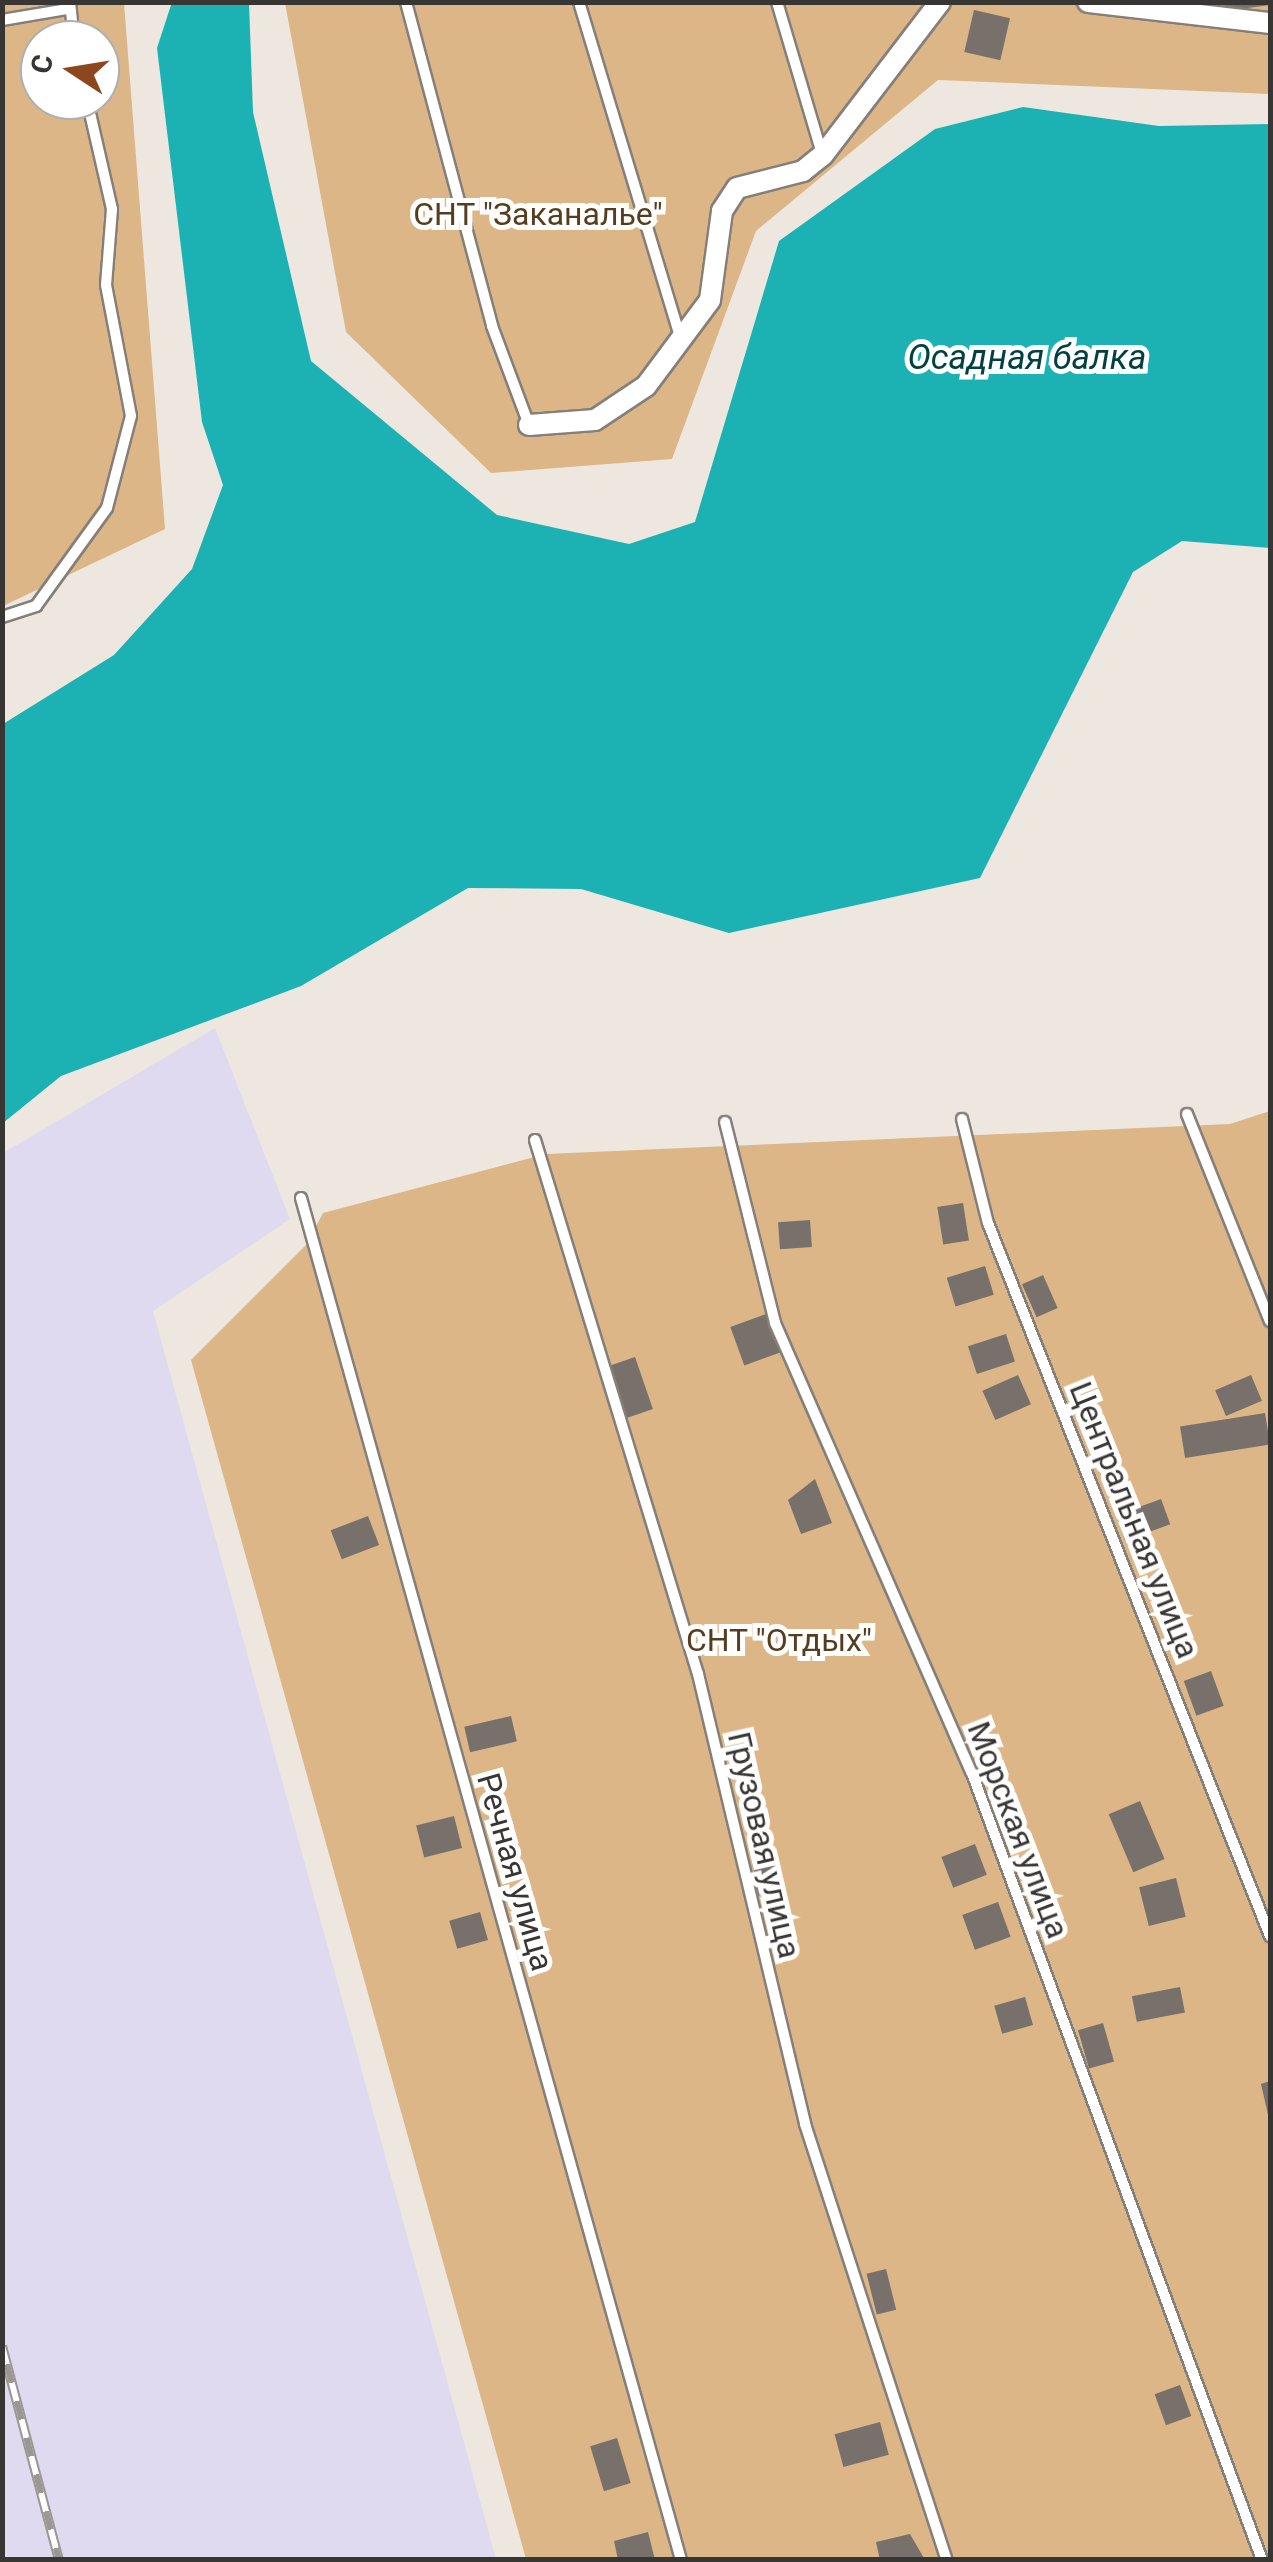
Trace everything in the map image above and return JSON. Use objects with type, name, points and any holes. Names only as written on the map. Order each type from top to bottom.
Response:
[{"type":"street","points":[[529,425],[619,411],[683,343],[710,300],[722,211],[737,188],[803,171],[822,155],[940,2]]},
{"type":"street","points":[[1088,2],[1270,23]]},
{"type":"lane","points":[[406,2],[492,326],[529,425]]},
{"type":"lane","points":[[578,2],[636,214],[683,343]]},
{"type":"lane","points":[[777,2],[822,155]]},
{"type":"lane","points":[[2,20],[65,5]]},
{"type":"lane","points":[[2,617],[36,606],[107,508],[131,416],[106,285],[112,209],[92,120]]},
{"type":"lane","points":[[1187,1114],[1270,1321]]},
{"type":"lane","name":"Центральная улица","points":[[962,1119],[988,1223],[1270,1936]]},
{"type":"lane","name":"Морская улица","points":[[725,1122],[776,1323],[972,1773],[1262,2560]]},
{"type":"lane","name":"Грузовая улица","points":[[535,1140],[698,1674],[805,2124],[947,2560]]},
{"type":"lane","name":"Речная улица","points":[[301,1198],[680,2560]]},
{"type":"shaded area","points":[[215,1028],[290,1219],[153,1311],[496,2559],[3,2559],[3,1153]]},
{"type":"green space","points":[[3,3],[124,3],[165,529],[3,606]]},
{"type":"green space","name":"СНТ \"Заканалье\"","points":[[285,3],[1270,3],[1270,94],[938,80],[756,231],[672,459],[491,473],[346,332]]},
{"type":"green space","name":"СНТ \"Отдых\"","points":[[1270,1111],[1270,2559],[526,2559],[191,1360],[306,1245],[323,1213],[546,1154],[1230,1124]]},
{"type":"water","name":"Осадная балка","points":[[172,2],[249,3],[253,112],[311,361],[497,515],[629,544],[695,522],[779,241],[935,129],[1023,107],[1159,126],[1270,124],[1270,548],[1182,541],[1133,572],[980,878],[729,933],[581,889],[468,888],[301,986],[61,1076],[3,1123],[3,724],[114,655],[192,569],[223,485],[202,422],[157,48]]},
{"type":"building","points":[[1224,2],[1270,2],[1270,5],[1225,11]]},
{"type":"building","points":[[974,10],[1010,18],[1000,60],[964,52]]},
{"type":"building","points":[[963,1203],[969,1241],[943,1245],[937,1207]]},
{"type":"building","points":[[810,1220],[812,1247],[780,1249],[778,1222]]},
{"type":"building","points":[[985,1266],[994,1295],[956,1306],[947,1278]]},
{"type":"building","points":[[1043,1275],[1058,1308],[1037,1317],[1022,1284]]},
{"type":"building","points":[[766,1314],[780,1353],[744,1366],[730,1327]]},
{"type":"building","points":[[1006,1334],[1015,1362],[977,1374],[968,1346]]},
{"type":"building","points":[[635,1357],[653,1409],[622,1420],[604,1368]]},
{"type":"building","points":[[1018,1375],[1031,1404],[995,1420],[982,1391]]},
{"type":"building","points":[[1251,1375],[1262,1401],[1226,1416],[1215,1390]]},
{"type":"building","points":[[1265,1413],[1270,1445],[1185,1458],[1180,1426]]},
{"type":"building","points":[[815,1479],[832,1523],[801,1534],[788,1500]]},
{"type":"building","points":[[1161,1499],[1170,1524],[1125,1541],[1116,1515]]},
{"type":"building","points":[[368,1516],[379,1545],[342,1559],[331,1530]]},
{"type":"building","points":[[1211,1671],[1224,1706],[1196,1716],[1184,1681]]},
{"type":"building","points":[[511,1716],[517,1741],[470,1752],[464,1727]]},
{"type":"building","points":[[762,1797],[767,1825],[746,1828],[741,1801]]},
{"type":"building","points":[[1140,1801],[1165,1859],[1133,1872],[1109,1814]]},
{"type":"building","points":[[454,1816],[462,1848],[424,1857],[416,1825]]},
{"type":"building","points":[[975,1844],[987,1875],[953,1888],[941,1857]]},
{"type":"building","points":[[774,1855],[781,1891],[758,1896],[751,1859]]},
{"type":"building","points":[[1176,1878],[1186,1917],[1149,1926],[1139,1887]]},
{"type":"building","points":[[998,1902],[1011,1937],[975,1950],[962,1915]]},
{"type":"building","points":[[480,1912],[488,1940],[457,1949],[449,1921]]},
{"type":"building","points":[[1180,1987],[1185,2013],[1137,2022],[1132,1996]]},
{"type":"building","points":[[1025,1997],[1033,2025],[1002,2034],[994,2006]]},
{"type":"building","points":[[1103,2023],[1114,2061],[1089,2069],[1078,2030]]},
{"type":"building","points":[[1270,2081],[1270,2119],[1269,2119],[1261,2084]]},
{"type":"building","points":[[886,2269],[896,2310],[877,2315],[867,2274]]},
{"type":"building","points":[[1180,2385],[1191,2416],[1166,2425],[1155,2394]]},
{"type":"building","points":[[880,2422],[889,2455],[843,2467],[835,2434]]},
{"type":"building","points":[[617,2438],[631,2483],[604,2491],[590,2446]]},
{"type":"building","points":[[648,2532],[655,2560],[618,2560],[614,2541]]},
{"type":"building","points":[[910,2534],[925,2560],[880,2560],[876,2542]]},
{"type":"railway","points":[[2,2346],[59,2560]]}]
